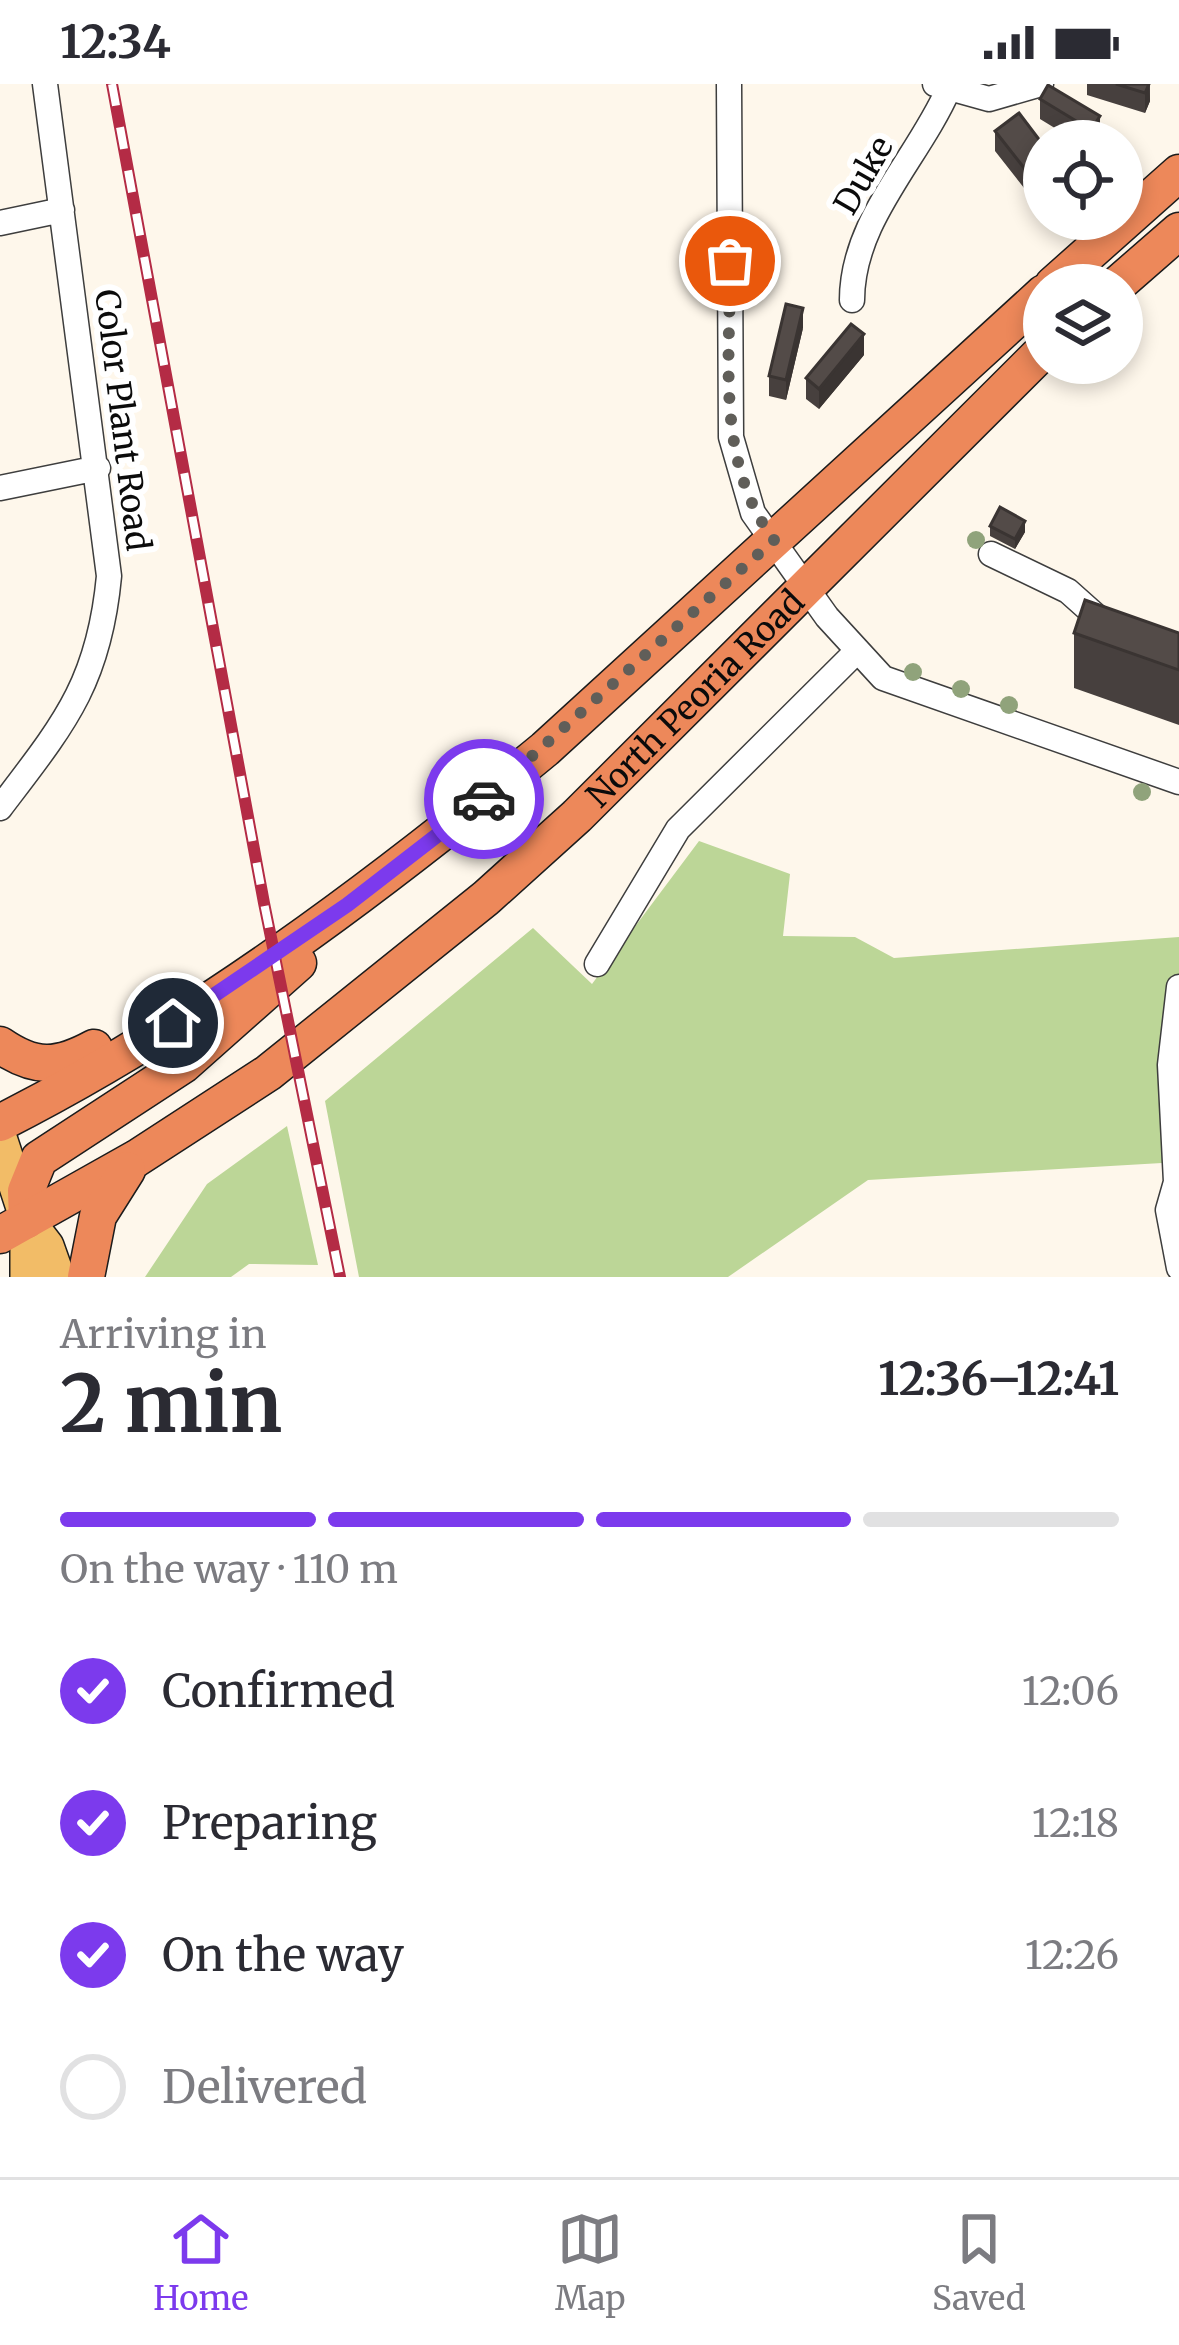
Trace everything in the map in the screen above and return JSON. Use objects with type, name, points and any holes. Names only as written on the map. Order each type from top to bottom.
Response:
[{"type":"highway","points":[[1077,264],[1179,173]]},
{"type":"highway","points":[[1142,264],[1179,231]]},
{"type":"highway","name":"North Peoria Road","points":[[0,1123],[206,1003],[401,866],[545,749],[1023,311]]},
{"type":"highway","name":"North Peoria Road","points":[[14,1227],[137,1158],[268,1073],[486,898],[577,816],[1023,371]]},
{"type":"highway","points":[[14,1227],[39,1160],[200,1051],[401,866]]},
{"type":"highway","points":[[0,1045],[31,1063],[64,1064],[172,1003],[206,1003]]},
{"type":"highway","points":[[86,1277],[98,1216],[110,1190],[137,1158]]},
{"type":"main road","points":[[0,1138],[27,1277]]},
{"type":"main road","points":[[14,1227],[47,1246],[58,1277]]},
{"type":"street","name":"Color Plant Road","points":[[0,808],[67,720],[92,668],[105,622],[109,576],[45,84]]},
{"type":"street","points":[[730,84],[731,437],[745,496],[856,652],[883,678],[914,693],[1179,782]]},
{"type":"street","points":[[942,86],[989,99],[1041,84]]},
{"type":"street","name":"Duke","points":[[852,301],[852,269],[873,217],[942,86]]},
{"type":"street","points":[[0,223],[62,210]]},
{"type":"street","points":[[0,488],[98,468]]},
{"type":"street","points":[[991,554],[1068,591],[1127,640]]},
{"type":"street","points":[[598,964],[678,830],[856,652]]},
{"type":"street","points":[[1179,987],[1170,1065],[1177,1184],[1168,1210],[1179,1268]]},
{"type":"green space","points":[[699,841],[790,874],[783,936],[855,937],[894,958],[1179,937],[1179,1162],[868,1180],[728,1277],[359,1277],[325,1101],[533,928],[592,984]]},
{"type":"green space","points":[[287,1126],[318,1265],[249,1264],[231,1277],[145,1277],[207,1184]]},
{"type":"building","points":[[1116,84],[1149,84],[1145,93]]},
{"type":"building","points":[[1048,85],[1100,116],[1075,120],[1040,99]]},
{"type":"building","points":[[1019,113],[1024,120],[1023,167],[995,131]]},
{"type":"building","points":[[786,304],[803,308],[786,380],[769,376]]},
{"type":"building","points":[[851,324],[864,334],[819,389],[806,378]]},
{"type":"building","points":[[1000,507],[1025,521],[1015,539],[990,526]]},
{"type":"building","points":[[1085,600],[1179,633],[1179,670],[1074,633]]},
{"type":"railway","points":[[112,84],[264,903],[340,1277]]},
{"type":"way so far","points":[[484,799],[774,540],[745,496],[731,437],[730,261]]},
{"type":"route","points":[[173,1023],[347,905],[484,799]]}]
